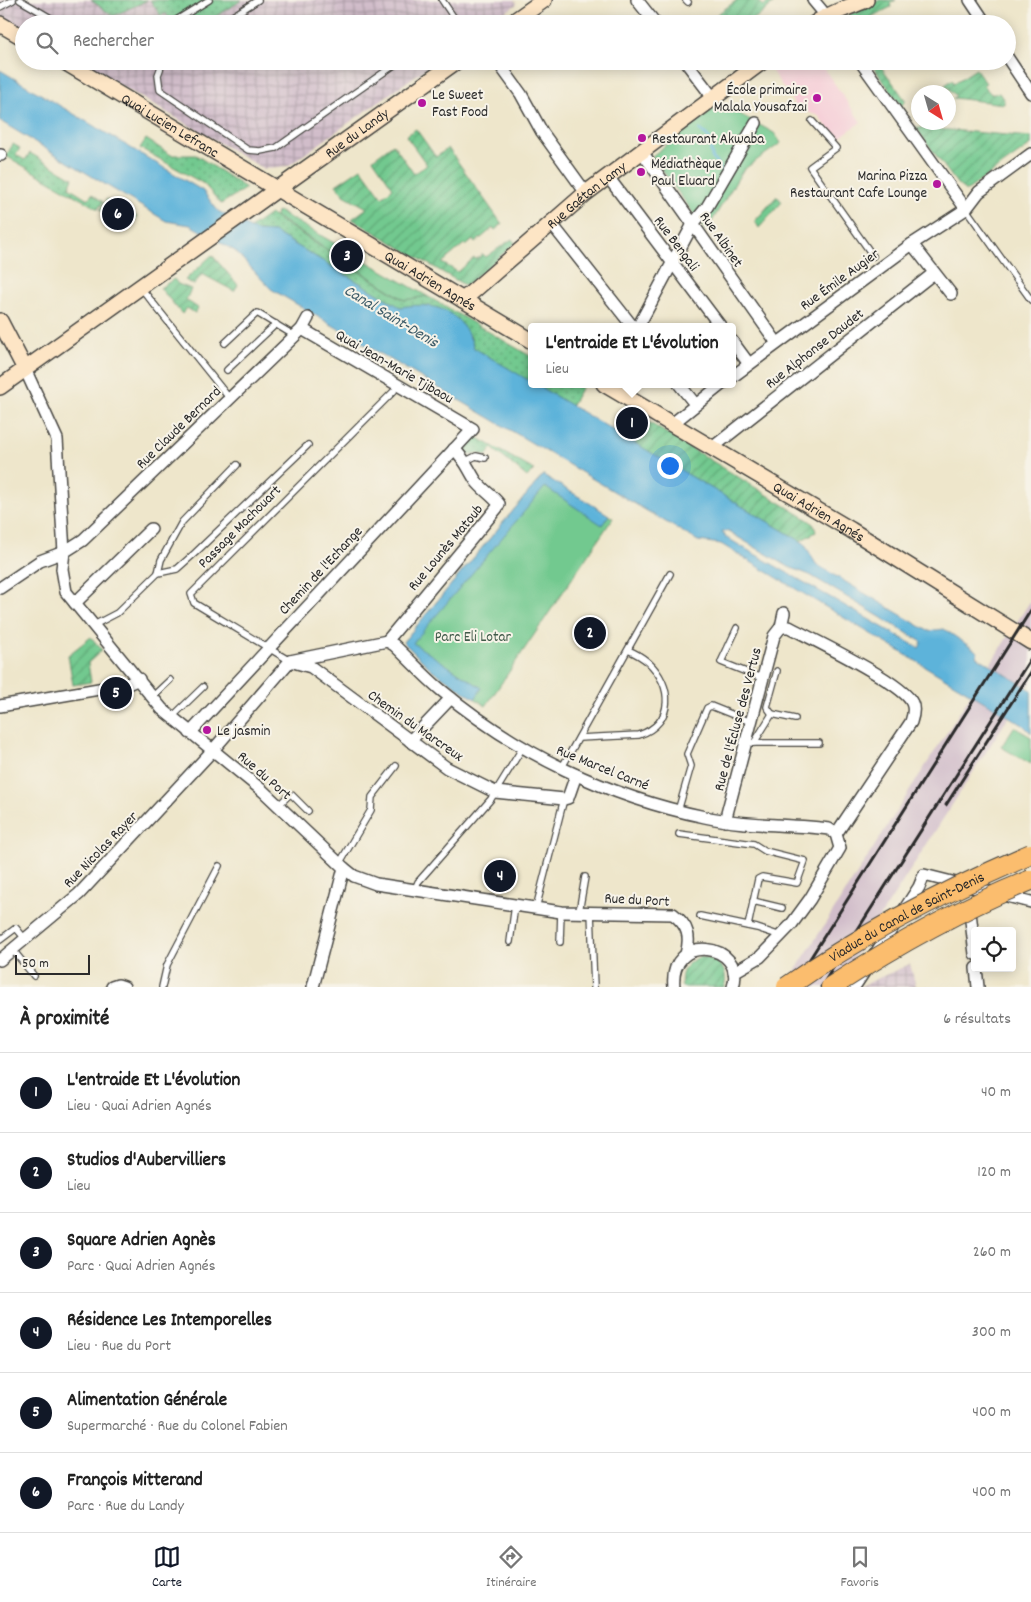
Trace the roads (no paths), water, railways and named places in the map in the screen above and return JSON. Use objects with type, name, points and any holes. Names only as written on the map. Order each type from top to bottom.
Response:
[{"type":"highway","name":"Viaduc du Canal de Saint-Denis","points":[[787,987],[856,940],[896,918],[949,891],[1031,854]]},
{"type":"highway","name":"Viaduc du Canal de Saint-Denis","points":[[831,987],[880,956],[959,912],[1031,880]]},
{"type":"street","points":[[523,15],[544,0]]},
{"type":"street","points":[[637,0],[649,15]]},
{"type":"street","points":[[813,0],[821,15]]},
{"type":"street","points":[[835,15],[866,0]]},
{"type":"street","points":[[970,0],[980,15]]},
{"type":"street","points":[[0,24],[15,33]]},
{"type":"street","name":"Quai Lucien Lefranc","points":[[78,70],[276,189]]},
{"type":"street","name":"Rue du Landy","points":[[140,286],[444,70]]},
{"type":"street","points":[[503,70],[542,132],[586,193]]},
{"type":"street","points":[[692,70],[714,99]]},
{"type":"street","name":"Rue Gaétan Lamy","points":[[463,300],[586,193],[751,70]]},
{"type":"street","points":[[866,70],[966,209]]},
{"type":"street","points":[[1015,70],[1031,94]]},
{"type":"street","points":[[640,323],[674,264],[693,224],[708,207],[756,122]]},
{"type":"street","name":"Rue Albinet","points":[[642,152],[778,343]]},
{"type":"street","name":"Rue Émile Augier","points":[[736,374],[912,244],[966,209],[979,192],[1031,154]]},
{"type":"street","name":"Rue Bengali","points":[[608,177],[718,323]]},
{"type":"street","name":"Quai Adrien Agnés","points":[[276,189],[528,339]]},
{"type":"street","points":[[552,223],[630,323]]},
{"type":"street","points":[[912,244],[951,294]]},
{"type":"street","name":"Rue Alphonse Daudet","points":[[712,448],[934,273]]},
{"type":"street","points":[[0,387],[140,286]]},
{"type":"street","name":"Rue Claude Bernard","points":[[0,588],[40,562],[64,552],[83,540],[299,332],[308,318]]},
{"type":"street","points":[[0,321],[24,369]]},
{"type":"street","name":"Quai Jean-Marie Tjibaou","points":[[299,332],[473,429]]},
{"type":"street","points":[[736,346],[749,364]]},
{"type":"street","name":"Rue du Port","points":[[24,369],[56,439],[64,552],[62,569],[66,592],[152,697],[190,733],[214,750],[354,876],[376,884],[414,891],[561,912],[673,914],[687,928],[689,942],[686,954]]},
{"type":"street","name":"Quai Adrien Agnés","points":[[611,388],[852,530],[1031,642]]},
{"type":"street","points":[[683,388],[695,404]]},
{"type":"street","points":[[672,424],[717,388]]},
{"type":"street","name":"Chemin de l'Echange","points":[[190,733],[473,429]]},
{"type":"street","name":"Rue Lounès Matoub","points":[[391,643],[497,508],[498,504],[475,480],[466,461],[454,449]]},
{"type":"street","points":[[76,603],[151,529]]},
{"type":"street","name":"Rue de l'Écluse des Vertus","points":[[725,821],[751,743],[752,723],[774,636],[781,628],[784,612]]},
{"type":"street","points":[[734,972],[760,957],[781,936],[805,906],[837,856],[840,841],[836,834],[912,720],[914,712],[912,703],[894,685],[789,627],[781,628]]},
{"type":"street","points":[[214,750],[292,660],[391,643]]},
{"type":"street","name":"Rue Marcel Carné","points":[[391,643],[451,698],[523,747],[561,769],[627,795],[678,811],[725,821],[829,829],[836,834]]},
{"type":"street","name":"Chemin du Marcreux","points":[[292,660],[311,667],[447,768],[495,792],[564,799]]},
{"type":"street","points":[[0,706],[128,684],[139,679]]},
{"type":"street","points":[[410,741],[451,698]]},
{"type":"street","name":"Rue Nicolas Rayer","points":[[0,960],[79,894],[214,750]]},
{"type":"street","points":[[564,799],[568,798],[576,775]]},
{"type":"street","points":[[313,987],[341,866]]},
{"type":"street","points":[[854,987],[919,887],[924,875],[968,888],[1031,902]]},
{"type":"street","points":[[968,888],[972,927]]},
{"type":"street","points":[[674,987],[673,976],[677,964],[686,954],[697,949],[709,948],[720,953],[729,961],[734,972],[733,987]]},
{"type":"street","points":[[976,972],[978,987]]},
{"type":"street","points":[[112,987],[118,985],[124,987]]},
{"type":"lane","points":[[0,7],[13,0]]},
{"type":"lane","points":[[20,0],[46,15]]},
{"type":"lane","points":[[185,15],[209,0]]},
{"type":"lane","points":[[234,15],[258,0]]},
{"type":"lane","points":[[442,0],[451,15]]},
{"type":"lane","points":[[160,70],[158,75],[160,90],[248,150],[260,152],[276,148],[387,70]]},
{"type":"lane","points":[[812,121],[836,148],[810,167],[873,256]]},
{"type":"lane","points":[[966,209],[1031,300]]},
{"type":"lane","points":[[140,286],[230,399]]},
{"type":"lane","points":[[226,343],[257,313],[276,324],[299,332]]},
{"type":"lane","points":[[227,370],[276,324]]},
{"type":"lane","name":"Passage Machouart","points":[[292,660],[268,648],[194,603],[191,597],[192,590],[394,391]]},
{"type":"lane","points":[[94,625],[117,613],[158,573],[177,568],[195,553],[308,445]]},
{"type":"lane","points":[[466,461],[473,456],[484,458]]},
{"type":"lane","points":[[158,573],[161,560],[182,522],[237,465]]},
{"type":"lane","points":[[561,769],[670,574]]},
{"type":"lane","points":[[737,628],[720,662],[764,679]]},
{"type":"lane","points":[[579,738],[639,735],[648,732],[662,721],[666,702],[661,679],[648,662],[628,650]]},
{"type":"lane","points":[[777,671],[767,707],[772,714],[795,719]]},
{"type":"lane","points":[[152,697],[170,680]]},
{"type":"lane","points":[[172,717],[203,687]]},
{"type":"lane","points":[[678,811],[691,766],[687,754],[707,708],[711,706],[752,723]]},
{"type":"lane","points":[[751,743],[772,714]]},
{"type":"lane","points":[[751,743],[819,743]]},
{"type":"lane","points":[[414,891],[418,882],[495,792],[523,747]]},
{"type":"lane","points":[[341,866],[371,810],[372,797],[396,766]]},
{"type":"lane","points":[[278,806],[292,794],[308,811]]},
{"type":"lane","points":[[536,908],[564,799]]},
{"type":"lane","points":[[679,834],[754,844],[765,851],[805,861],[797,883],[762,877],[758,879],[748,926]]},
{"type":"lane","points":[[162,987],[167,965],[219,866]]},
{"type":"lane","points":[[579,912],[585,877]]},
{"type":"lane","points":[[753,901],[782,908]]},
{"type":"lane","points":[[510,942],[515,905]]},
{"type":"lane","points":[[560,942],[561,912]]},
{"type":"lane","points":[[591,912],[594,987]]},
{"type":"lane","points":[[700,916],[748,926],[781,936]]},
{"type":"lane","points":[[0,940],[16,928],[26,940]]},
{"type":"lane","points":[[13,950],[34,976]]},
{"type":"water","name":"Canal Saint-Denis","points":[[0,70],[203,191],[218,211],[256,231],[274,232],[400,307],[425,306],[446,311],[463,325],[474,348],[528,380],[528,388],[542,388],[804,543],[816,564],[928,631],[944,629],[978,652],[976,656],[1031,690],[1031,733],[1023,725],[721,544],[698,541],[271,289],[235,251],[190,225],[166,221],[0,121]],"holes":[[[722,531],[729,532],[789,567],[810,575],[922,642],[919,648],[744,548],[726,537]]]},
{"type":"water","points":[[543,475],[609,515],[602,525],[545,487],[413,643],[482,688],[475,699],[431,669],[403,642]]},
{"type":"waterway","points":[[700,130],[710,140],[712,157],[722,172]]},
{"type":"railway","points":[[792,987],[1031,610]]},
{"type":"railway","points":[[821,987],[1031,658]]},
{"type":"railway","points":[[946,805],[1031,672]]},
{"type":"place","name":"École primaire Malala Yousafzai","points":[[817,98]]},
{"type":"place","name":"Le Sweet Fast Food","points":[[422,103]]},
{"type":"place","name":"Restaurant Akwaba","points":[[642,138]]},
{"type":"place","name":"Médiathèque Paul Eluard","points":[[641,172]]},
{"type":"place","name":"Marina Pizza Restaurant Cafe Lounge","points":[[937,184]]},
{"type":"place","name":"François Mitterand","points":[[118,214]]},
{"type":"place","name":"Square Adrien Agnès","points":[[347,256]]},
{"type":"place","name":"L'entraide Et L'évolution","points":[[632,423]]},
{"type":"place","name":"Studios d'Aubervilliers","points":[[590,633]]},
{"type":"place","name":"Alimentation Générale","points":[[116,693]]},
{"type":"place","name":"Le jasmin","points":[[207,730]]},
{"type":"place","name":"Résidence Les Intemporelles","points":[[500,876]]},
{"type":"park label","name":"Parc Eli Lotar","points":[[473,636]]}]
